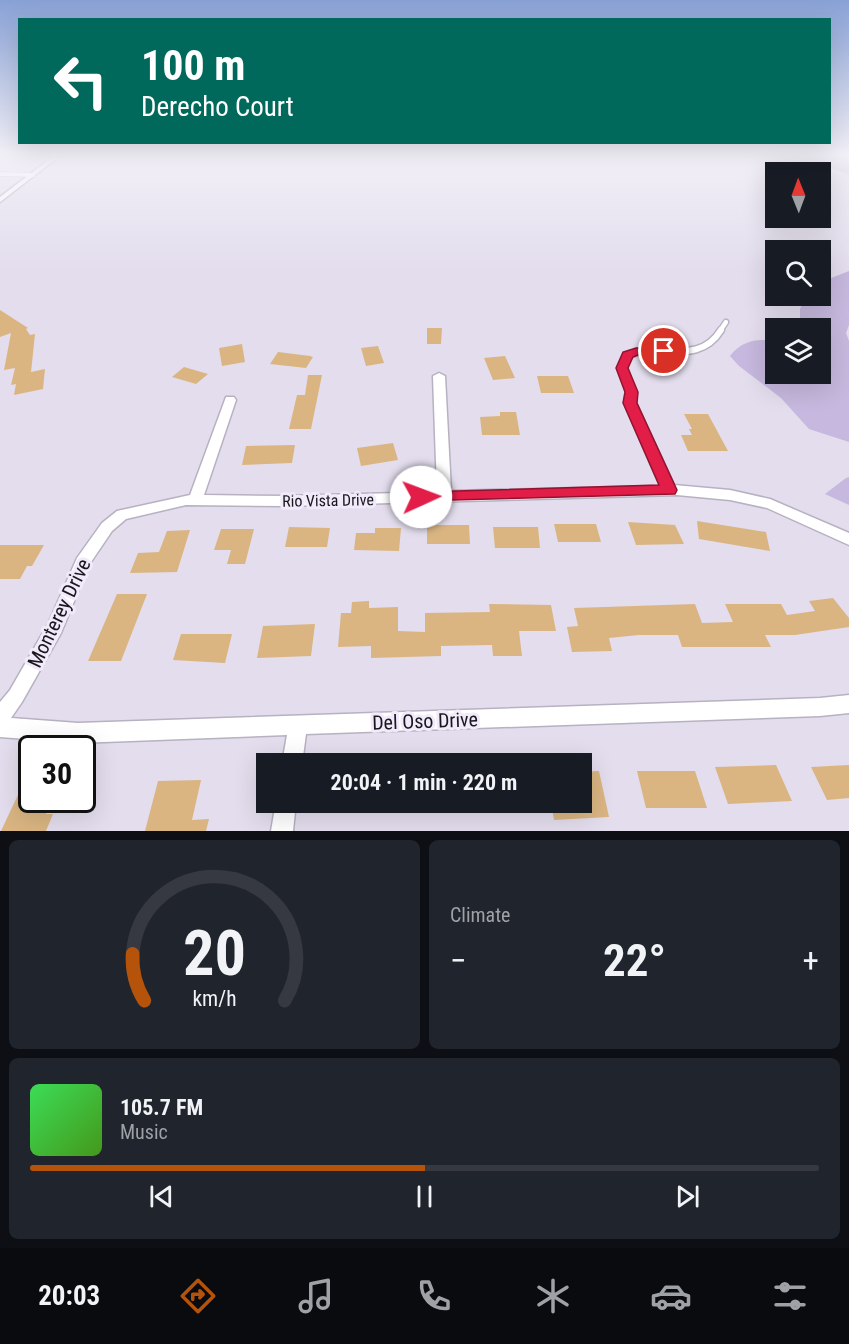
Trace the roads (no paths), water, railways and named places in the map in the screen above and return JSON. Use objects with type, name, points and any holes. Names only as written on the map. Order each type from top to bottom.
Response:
[{"type":"street","points":[[439,376],[444,497]]},
{"type":"street","points":[[195,500],[230,400]]},
{"type":"street","points":[[630,403],[669,490]]},
{"type":"street","name":"Rio Vista Drive","points":[[195,500],[283,501],[669,490],[730,495],[770,504],[849,539]]},
{"type":"street","name":"Monterey Drive","points":[[0,717],[16,696],[55,628],[81,561],[106,527],[122,515],[195,500]]},
{"type":"street","name":"Del Oso Drive","points":[[0,728],[78,733],[820,707],[849,704]]},
{"type":"street","points":[[294,753],[298,725]]},
{"type":"street","points":[[282,831],[284,813]]},
{"type":"lane","points":[[630,403],[631,392],[622,368],[628,355],[636,352],[690,353],[706,348],[718,338],[726,322]]}]
